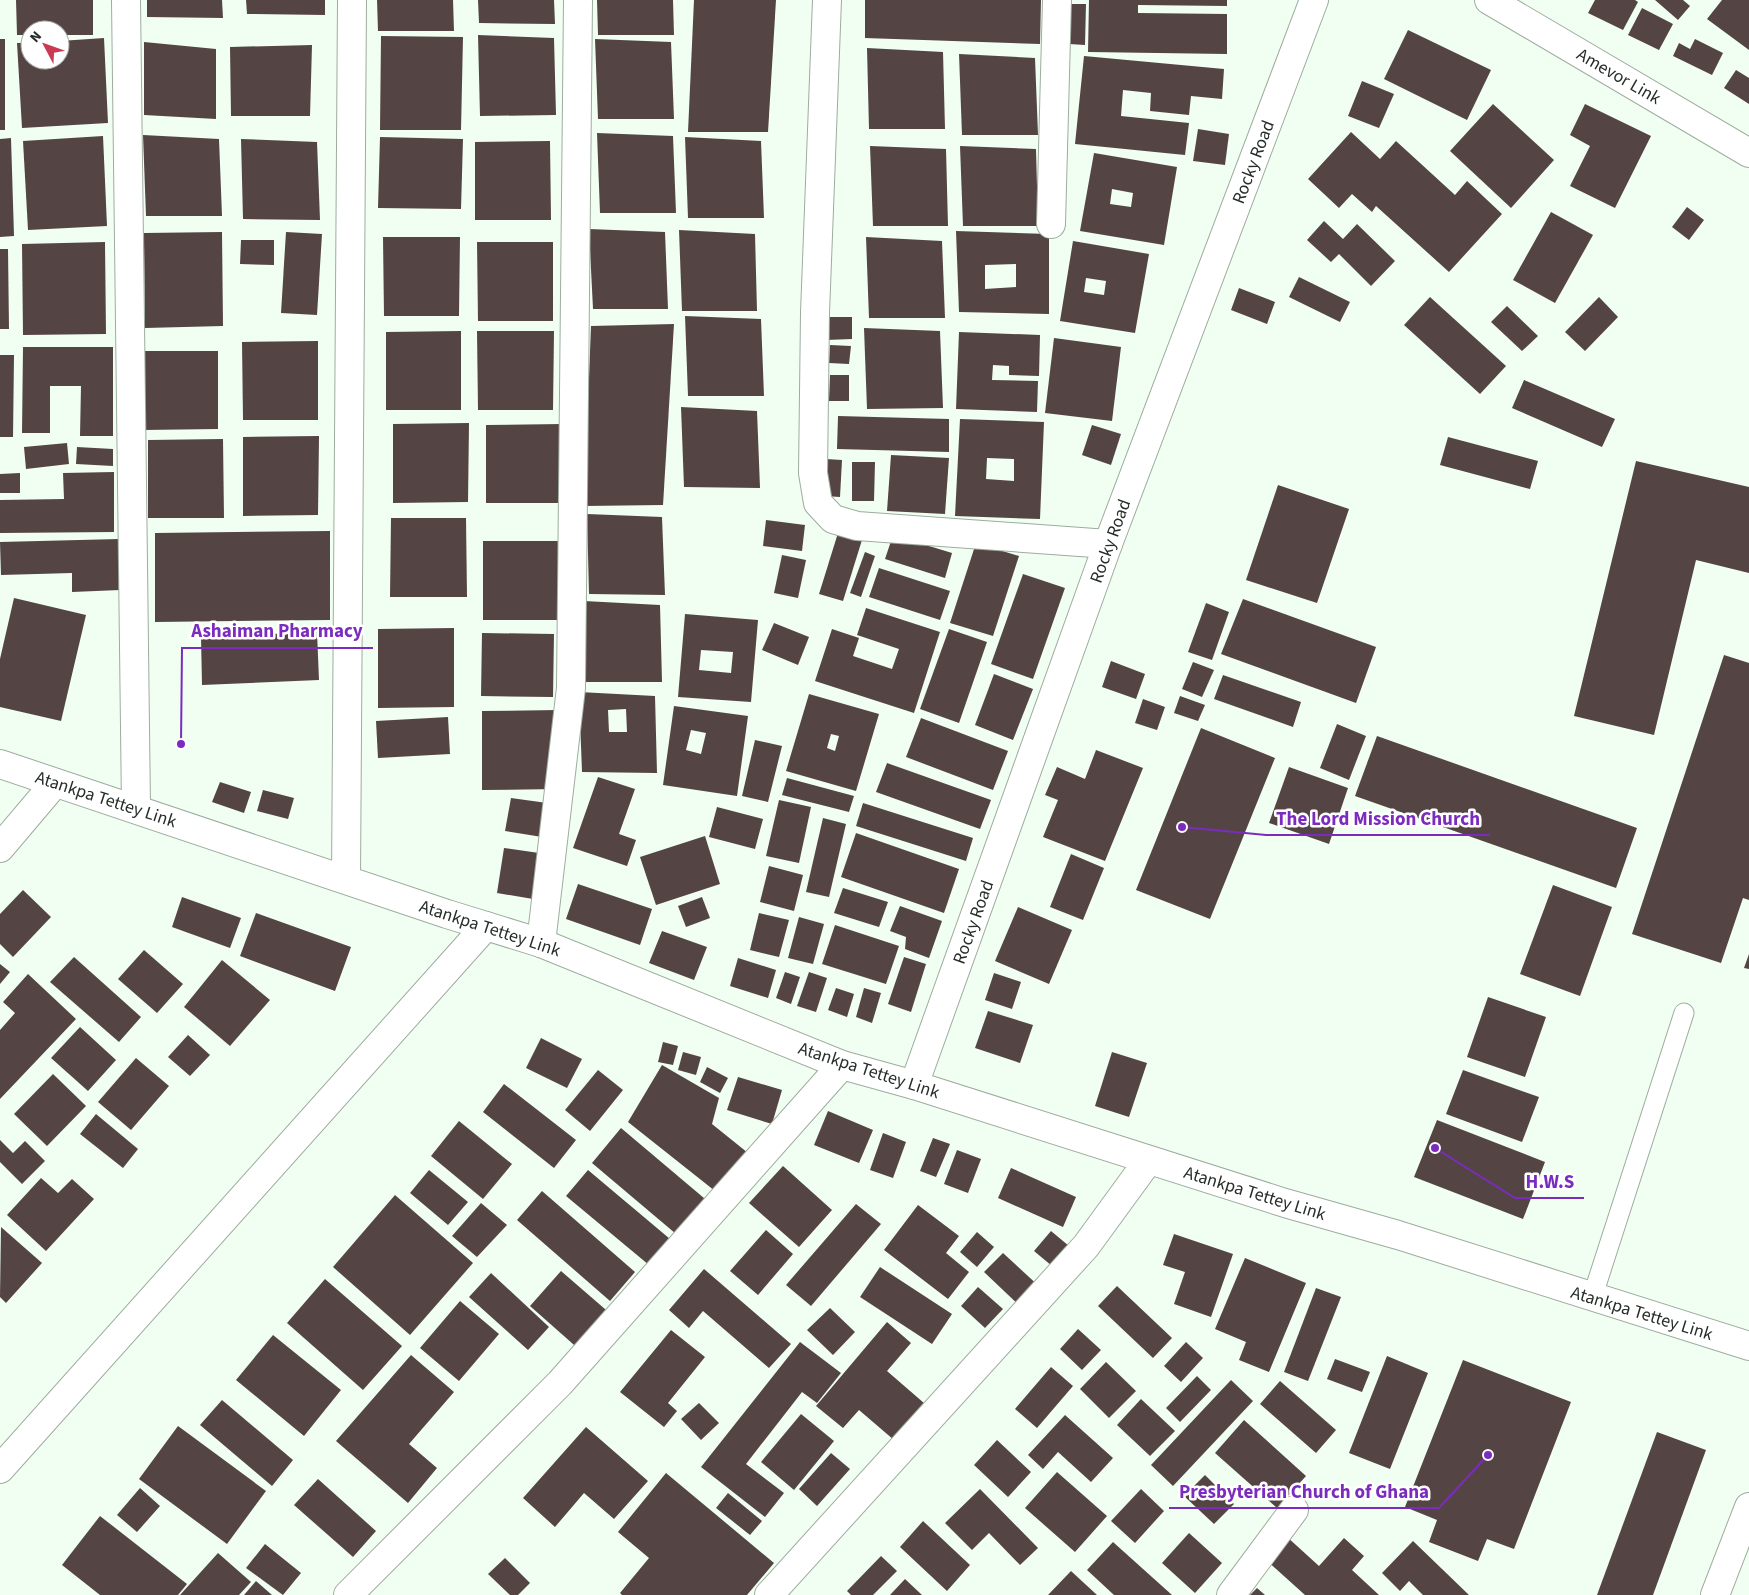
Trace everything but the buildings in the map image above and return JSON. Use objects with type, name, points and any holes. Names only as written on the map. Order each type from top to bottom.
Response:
[{"type":"street","points":[[126,0],[136,808]]},
{"type":"street","points":[[346,879],[352,0]]},
{"type":"street","points":[[541,943],[571,688],[578,0]]},
{"type":"street","points":[[827,0],[815,312],[813,473],[818,503],[833,519],[857,526],[1108,544]]},
{"type":"street","points":[[1051,224],[1057,0]]},
{"type":"street","name":"Rocky Road","points":[[914,1085],[1108,544],[1314,0]]},
{"type":"street","name":"Amevor Link","points":[[1489,0],[1749,153]]},
{"type":"street","name":"Atankpa Tettey Link","points":[[0,764],[541,943],[842,1065],[914,1085],[1148,1160],[1398,1234],[1592,1298],[1749,1346]]},
{"type":"street","points":[[0,848],[55,783]]},
{"type":"street","points":[[0,1469],[486,926]]},
{"type":"street","points":[[348,1595],[560,1383],[842,1065]]},
{"type":"street","points":[[769,1595],[1086,1246],[1148,1160]]},
{"type":"street","points":[[1715,1595],[1749,1508]]},
{"type":"street","points":[[1232,1595],[1294,1510]]},
{"type":"lane","points":[[1592,1298],[1684,1013]]},
{"type":"place","name":"Ashaiman Pharmacy","points":[[181,744]]},
{"type":"place","name":"The Lord Mission Church","points":[[1182,827]]},
{"type":"place","name":"H.W.S","points":[[1435,1148]]},
{"type":"place","name":"Presbyterian Church of Ghana","points":[[1488,1455]]}]
